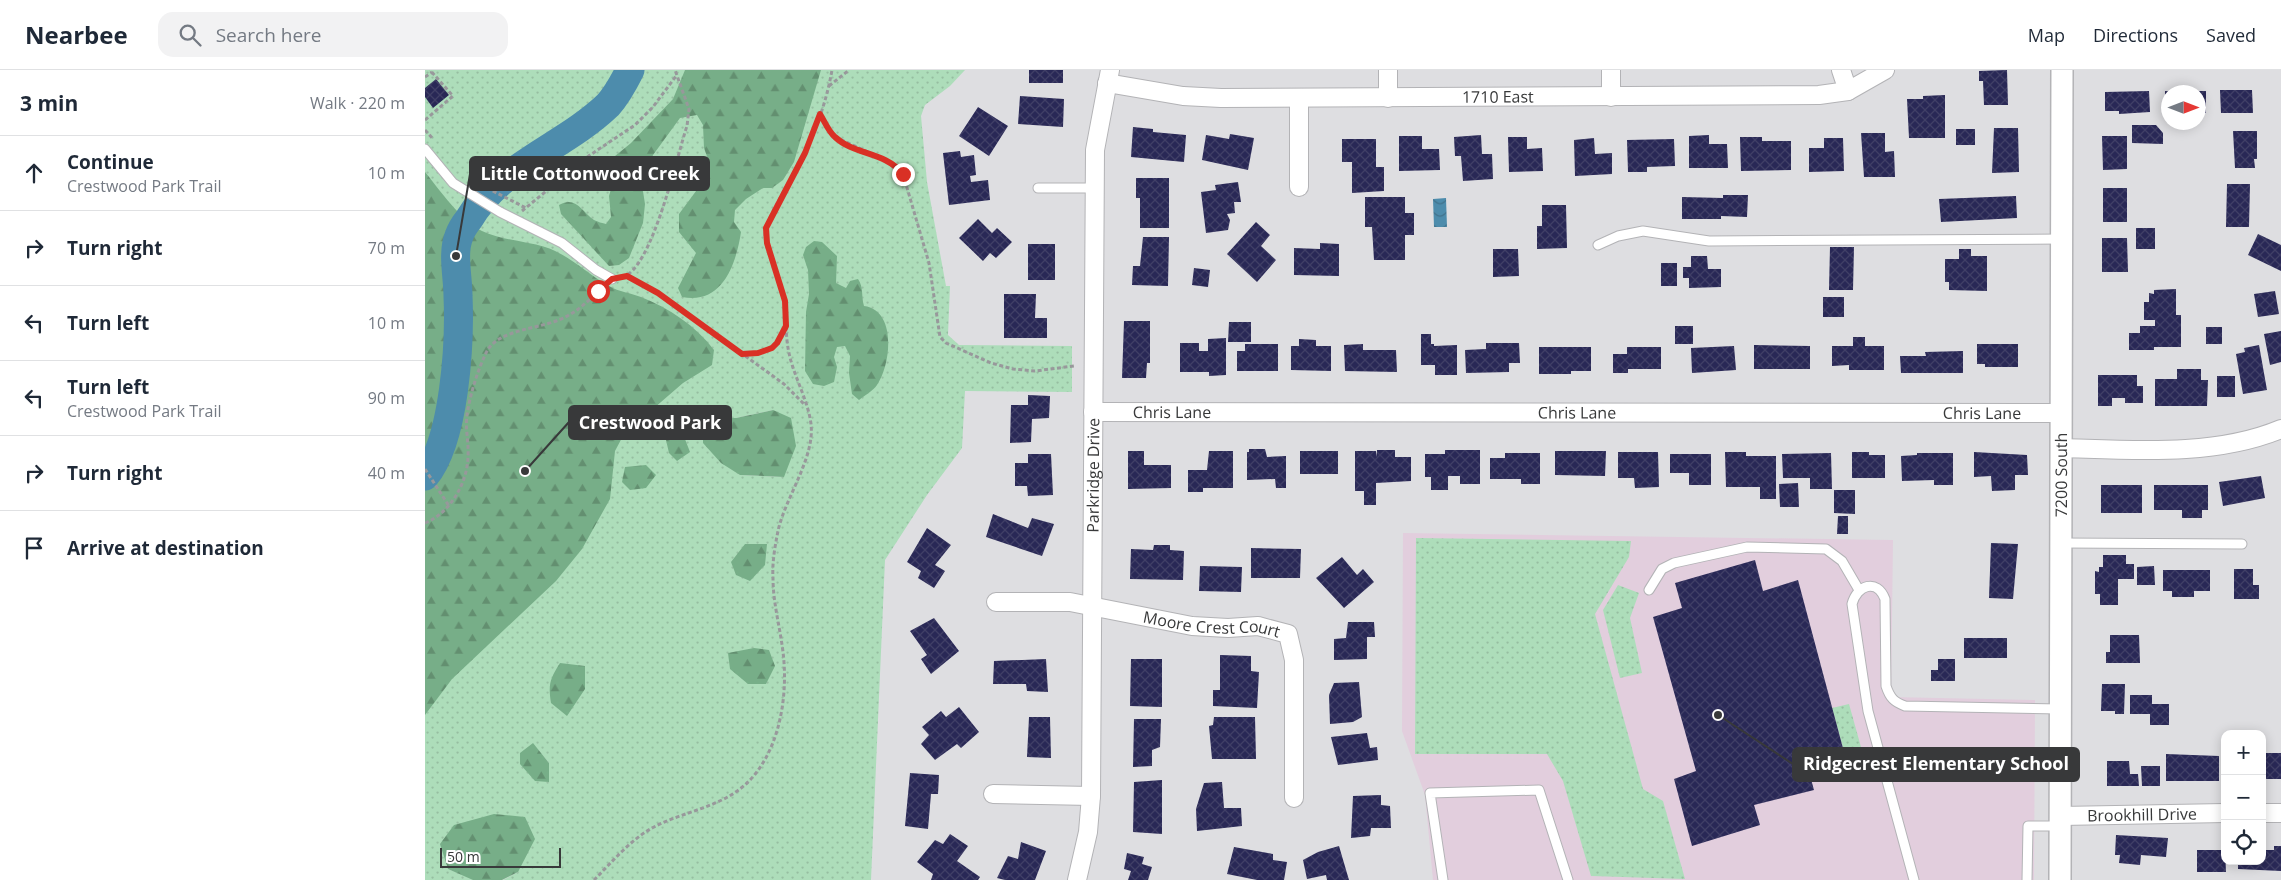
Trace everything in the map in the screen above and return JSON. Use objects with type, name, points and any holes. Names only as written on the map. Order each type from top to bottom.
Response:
[{"type":"street","points":[[1388,70],[1388,98]]},
{"type":"street","points":[[1611,70],[1611,97]]},
{"type":"street","points":[[1841,70],[1848,91]]},
{"type":"street","name":"1710 East","points":[[1108,76],[1183,96],[1299,98],[1611,97],[1819,95],[1848,91],[1885,70]]},
{"type":"street","name":"7200 South","points":[[2060,880],[2062,70]]},
{"type":"street","name":"Parkridge Drive","points":[[1077,880],[1088,832],[1091,796],[1094,188],[1095,150],[1108,76]]},
{"type":"street","points":[[1299,98],[1299,187]]},
{"type":"street","name":"Chris Lane","points":[[1093,412],[2061,413]]},
{"type":"street","points":[[2061,448],[2207,447],[2233,444],[2281,429]]},
{"type":"street","points":[[996,602],[1070,602],[1092,606]]},
{"type":"street","name":"Moore Crest Court","points":[[1092,606],[1192,626],[1228,628],[1258,626],[1288,634],[1294,660],[1295,798]]},
{"type":"street","points":[[993,794],[1091,796]]},
{"type":"street","name":"Brookhill Drive","points":[[2061,821],[2221,813]]},
{"type":"street","points":[[2266,813],[2281,813]]},
{"type":"lane","points":[[425,149],[453,184],[500,212],[562,243],[596,270],[612,279]]},
{"type":"lane","points":[[1038,188],[1094,188]]},
{"type":"lane","points":[[1598,245],[1617,236],[1643,231],[1709,240],[2062,239]]},
{"type":"lane","points":[[2061,543],[2242,544]]},
{"type":"lane","points":[[1649,590],[1662,569],[1674,563],[1747,547],[1826,549],[1842,561],[1859,590]]},
{"type":"lane","points":[[1914,880],[1868,711],[1852,604],[1859,590],[1866,586],[1883,592],[1885,599],[1886,686],[1889,696],[1895,703],[1905,706],[2060,709]]},
{"type":"lane","points":[[1443,880],[1430,793],[1539,790],[1568,880]]},
{"type":"lane","points":[[2027,880],[2027,826],[2061,821]]},
{"type":"path","points":[[425,523],[439,516],[449,506],[463,483],[468,456],[467,429],[469,406],[484,357],[490,346],[501,337],[547,325],[569,316],[612,279],[627,276],[645,255],[657,225],[687,126],[689,109],[675,70]]},
{"type":"path","points":[[594,880],[647,830],[663,822],[716,804],[739,790],[757,773],[769,751],[781,713],[784,671],[774,594],[773,566],[780,522],[805,460],[810,441],[811,425],[792,366],[786,326],[785,301],[767,243],[766,228],[805,153],[820,114],[832,70]]},
{"type":"path","points":[[828,86],[849,70]]},
{"type":"path","points":[[425,78],[431,71],[453,96],[425,120]]},
{"type":"path","points":[[513,218],[590,155],[635,125],[653,108],[677,75]]},
{"type":"path","points":[[820,114],[829,130],[837,138],[890,162],[903,174],[929,263],[938,332],[945,342],[991,363],[1013,369],[1035,371],[1074,366]]},
{"type":"path","points":[[484,186],[526,208]]},
{"type":"path","points":[[627,276],[658,293],[784,384],[807,408]]},
{"type":"path","points":[[742,354],[758,353],[772,348],[777,343],[786,326]]},
{"type":"path","points":[[425,469],[449,506]]},
{"type":"shaded area","points":[[1403,533],[1893,540],[1891,697],[2035,700],[2034,880],[1433,880],[1425,795],[1402,731]]},
{"type":"green space","points":[[425,70],[965,70],[950,86],[925,105],[921,116],[927,182],[946,286],[950,286],[948,335],[959,345],[1072,346],[1072,392],[965,391],[962,448],[927,495],[885,560],[871,880],[503,880],[518,872],[448,869],[476,880],[425,880]],"holes":[[[773,410],[784,477],[740,475],[717,418],[736,418]],[[532,743],[549,763],[549,781]]]},
{"type":"green space","points":[[685,70],[821,70],[794,162],[783,180],[772,188],[763,188],[746,199],[735,210],[734,222],[741,232],[731,269],[717,289],[707,295],[696,298],[682,297],[678,288],[696,253],[679,232],[679,214],[702,183],[709,162],[704,148],[703,125],[697,115],[680,118],[653,155],[642,185],[645,204],[643,223],[629,258],[619,265],[609,266],[561,214],[559,205],[565,202],[574,203],[594,220],[606,224],[611,217],[609,196],[613,182],[599,174],[604,165],[631,143],[673,99]]},
{"type":"green space","points":[[425,172],[451,204],[474,227],[489,234],[554,250],[613,288],[641,297],[672,312],[699,333],[714,350],[712,365],[683,383],[624,434],[615,451],[610,499],[582,549],[556,581],[452,679],[425,715]]},
{"type":"green space","points":[[814,241],[822,242],[837,256],[836,283],[846,288],[850,281],[858,279],[864,306],[875,310],[882,317],[886,327],[888,352],[882,376],[875,387],[859,400],[852,394],[849,373],[850,356],[845,346],[837,347],[834,357],[837,367],[834,382],[824,386],[813,384],[805,371],[806,312],[809,294],[808,270],[803,255],[806,247]]},
{"type":"green space","points":[[773,410],[791,418],[796,446],[784,477],[740,475],[721,463],[703,443],[703,437],[717,418],[736,418]]},
{"type":"green space","points":[[683,434],[690,452],[677,461],[669,453],[666,440]]},
{"type":"green space","points":[[646,465],[656,475],[646,488],[630,490],[622,482],[625,467]]},
{"type":"green space","points":[[1416,538],[1631,541],[1629,557],[1595,614],[1643,789],[1663,801],[1685,879],[1591,876],[1563,781],[1547,754],[1415,754]]},
{"type":"green space","points":[[745,544],[767,544],[765,565],[750,581],[736,575],[731,562]]},
{"type":"green space","points":[[1618,585],[1639,593],[1630,618],[1642,673],[1620,678],[1603,610]]},
{"type":"green space","points":[[754,648],[769,650],[775,666],[766,684],[748,684],[730,669],[728,653]]},
{"type":"green space","points":[[560,663],[585,666],[585,689],[567,716],[551,703],[550,696],[551,682]]},
{"type":"green space","points":[[1849,704],[1861,747],[1844,752],[1832,708]]},
{"type":"green space","points":[[533,743],[549,763],[549,782],[535,781],[520,764],[520,753]]},
{"type":"green space","points":[[494,814],[525,817],[535,839],[518,872],[502,880],[473,880],[448,869],[440,844],[454,825]]},
{"type":"water","points":[[1446,198],[1447,227],[1434,227],[1433,199]]},
{"type":"building","points":[[1029,70],[1063,70],[1063,83],[1029,83]]},
{"type":"building","points":[[2007,70],[2008,105],[1984,105],[1983,81],[1979,81],[1979,71]]},
{"type":"building","points":[[436,79],[449,95],[433,108],[425,97],[425,88]]},
{"type":"building","points":[[2220,90],[2252,90],[2253,113],[2221,113]]},
{"type":"building","points":[[2149,91],[2150,112],[2119,114],[2119,111],[2105,111],[2105,92]]},
{"type":"building","points":[[1945,95],[1945,138],[1909,138],[1907,99],[1923,99],[1923,96]]},
{"type":"building","points":[[1020,96],[1064,99],[1063,127],[1018,124]]},
{"type":"building","points":[[978,107],[1008,126],[989,156],[959,136]]},
{"type":"building","points":[[2132,125],[2156,125],[2163,133],[2163,144],[2132,143]]},
{"type":"building","points":[[1133,127],[1153,129],[1153,132],[1186,135],[1184,162],[1131,157]]},
{"type":"building","points":[[1994,128],[2018,128],[2019,172],[1992,173]]},
{"type":"building","points":[[1956,129],[1975,129],[1975,145],[1956,145]]},
{"type":"building","points":[[2233,131],[2257,131],[2257,159],[2254,159],[2255,168],[2235,168]]},
{"type":"building","points":[[1861,133],[1885,133],[1885,152],[1894,151],[1895,177],[1864,177]]},
{"type":"building","points":[[1230,134],[1254,138],[1248,170],[1202,160],[1206,135],[1229,139]]},
{"type":"building","points":[[1481,135],[1482,154],[1492,154],[1493,179],[1463,181],[1461,156],[1455,156],[1454,137]]},
{"type":"building","points":[[1709,135],[1709,144],[1727,144],[1728,168],[1689,168],[1689,136]]},
{"type":"building","points":[[1399,136],[1422,136],[1422,149],[1439,149],[1440,170],[1399,171]]},
{"type":"building","points":[[2102,136],[2127,136],[2127,169],[2103,170]]},
{"type":"building","points":[[1508,137],[1527,137],[1527,149],[1542,148],[1543,171],[1509,172]]},
{"type":"building","points":[[1740,137],[1762,137],[1762,141],[1791,141],[1791,170],[1741,171]]},
{"type":"building","points":[[1594,138],[1595,154],[1612,153],[1612,174],[1575,176],[1574,140]]},
{"type":"building","points":[[1824,138],[1843,138],[1844,171],[1809,172],[1809,148],[1824,148]]},
{"type":"building","points":[[1342,139],[1376,139],[1376,167],[1384,167],[1384,191],[1352,193],[1352,162],[1342,162]]},
{"type":"building","points":[[1674,139],[1675,166],[1647,167],[1647,172],[1628,172],[1627,140]]},
{"type":"building","points":[[960,151],[961,157],[974,155],[976,175],[970,176],[971,182],[988,180],[990,200],[949,205],[943,153]]},
{"type":"building","points":[[1136,178],[1169,178],[1169,228],[1140,228],[1140,198],[1136,198]]},
{"type":"building","points":[[1238,182],[1241,202],[1234,202],[1235,213],[1227,214],[1230,220],[1228,230],[1206,233],[1201,192],[1216,190],[1215,185]]},
{"type":"building","points":[[2227,184],[2250,184],[2249,227],[2226,227]]},
{"type":"building","points":[[2103,188],[2127,188],[2127,222],[2103,222]]},
{"type":"building","points":[[1723,195],[1748,195],[1747,217],[1721,216],[1721,219],[1682,219],[1682,197],[1723,198]]},
{"type":"building","points":[[2016,196],[2017,218],[1941,222],[1939,199]]},
{"type":"building","points":[[1365,197],[1405,197],[1405,213],[1414,213],[1414,235],[1405,235],[1405,260],[1374,260],[1372,227],[1365,227]]},
{"type":"building","points":[[1542,205],[1566,205],[1567,248],[1537,249],[1537,226],[1542,226]]},
{"type":"building","points":[[978,219],[992,233],[997,228],[1012,242],[996,258],[990,253],[983,261],[959,238]]},
{"type":"building","points":[[1256,222],[1270,235],[1261,246],[1276,260],[1257,282],[1227,254]]},
{"type":"building","points":[[2136,228],[2155,228],[2155,249],[2136,249]]},
{"type":"building","points":[[2258,234],[2281,245],[2281,271],[2248,255]]},
{"type":"building","points":[[1143,237],[1169,237],[1168,286],[1132,285],[1133,266],[1140,266]]},
{"type":"building","points":[[2102,238],[2127,238],[2128,272],[2102,272]]},
{"type":"building","points":[[1320,243],[1339,244],[1339,276],[1294,275],[1294,248],[1320,249]]},
{"type":"building","points":[[1028,244],[1055,244],[1055,280],[1028,280]]},
{"type":"building","points":[[1830,247],[1854,247],[1853,290],[1829,290]]},
{"type":"building","points":[[1493,249],[1518,249],[1519,276],[1493,277]]},
{"type":"building","points":[[1959,249],[1971,249],[1971,256],[1987,256],[1987,291],[1949,290],[1949,282],[1945,282],[1945,259],[1959,259]]},
{"type":"building","points":[[1691,256],[1707,256],[1708,269],[1721,269],[1721,287],[1689,288],[1689,278],[1683,278],[1683,267],[1691,267]]},
{"type":"building","points":[[1661,263],[1677,263],[1677,286],[1661,286]]},
{"type":"building","points":[[1194,268],[1210,270],[1208,287],[1192,285]]},
{"type":"building","points":[[2176,289],[2176,315],[2181,315],[2181,347],[2154,347],[2154,350],[2129,350],[2129,333],[2140,333],[2140,326],[2155,326],[2155,320],[2144,320],[2144,302],[2149,302],[2149,293],[2154,294],[2154,290]]},
{"type":"building","points":[[2275,291],[2279,314],[2258,317],[2254,294]]},
{"type":"building","points":[[1004,294],[1036,294],[1035,318],[1047,318],[1047,338],[1004,338]]},
{"type":"building","points":[[1823,297],[1844,297],[1844,317],[1823,317]]},
{"type":"building","points":[[1124,321],[1150,321],[1150,363],[1147,363],[1146,378],[1122,378]]},
{"type":"building","points":[[1229,322],[1251,322],[1251,342],[1228,342]]},
{"type":"building","points":[[1675,326],[1693,326],[1693,344],[1675,344]]},
{"type":"building","points":[[2206,327],[2222,327],[2222,344],[2206,344]]},
{"type":"building","points":[[2281,331],[2281,362],[2270,365],[2264,334]]},
{"type":"building","points":[[1421,334],[1431,334],[1431,344],[1434,344],[1434,346],[1457,345],[1457,375],[1435,375],[1435,365],[1421,365]]},
{"type":"building","points":[[1853,337],[1865,337],[1865,346],[1884,346],[1884,370],[1849,370],[1849,365],[1832,366],[1832,346],[1853,346]]},
{"type":"building","points":[[1226,338],[1226,375],[1209,376],[1209,372],[1180,372],[1180,343],[1199,343],[1199,351],[1208,351],[1208,339]]},
{"type":"building","points":[[1299,339],[1316,340],[1316,346],[1331,346],[1331,371],[1291,370],[1291,346],[1299,346]]},
{"type":"building","points":[[1486,343],[1519,343],[1520,363],[1509,363],[1509,372],[1466,373],[1465,350],[1486,349]]},
{"type":"building","points":[[1245,344],[1278,344],[1278,371],[1237,371],[1237,351],[1245,351]]},
{"type":"building","points":[[1363,344],[1363,350],[1396,350],[1397,372],[1345,371],[1344,345]]},
{"type":"building","points":[[1977,344],[2018,344],[2018,367],[1985,367],[1985,364],[1977,364]]},
{"type":"building","points":[[1754,345],[1810,346],[1810,369],[1754,369]]},
{"type":"building","points":[[2259,345],[2267,390],[2243,394],[2236,354],[2245,352],[2244,348]]},
{"type":"building","points":[[1734,346],[1736,370],[1692,373],[1691,348]]},
{"type":"building","points":[[1539,347],[1591,347],[1591,371],[1571,371],[1571,374],[1539,374]]},
{"type":"building","points":[[1627,347],[1661,347],[1661,369],[1628,369],[1628,373],[1613,373],[1613,354],[1627,354]]},
{"type":"building","points":[[1963,351],[1963,373],[1901,373],[1900,356],[1926,356],[1925,352]]},
{"type":"building","points":[[2177,369],[2201,369],[2201,380],[2208,380],[2207,406],[2155,406],[2155,379],[2177,379]]},
{"type":"building","points":[[2098,375],[2137,375],[2137,386],[2143,386],[2143,403],[2125,403],[2125,398],[2112,398],[2112,406],[2098,406]]},
{"type":"building","points":[[2217,376],[2235,376],[2235,397],[2217,397]]},
{"type":"building","points":[[1028,395],[1050,396],[1049,418],[1032,419],[1031,442],[1010,443],[1011,405],[1028,405]]},
{"type":"building","points":[[1249,449],[1265,449],[1267,457],[1286,456],[1286,488],[1276,488],[1275,479],[1247,480],[1247,452],[1249,452]]},
{"type":"building","points":[[1377,450],[1395,450],[1395,457],[1411,457],[1411,481],[1376,483],[1376,505],[1364,505],[1364,491],[1355,491],[1355,451],[1376,451],[1377,457]]},
{"type":"building","points":[[1445,450],[1480,450],[1480,484],[1460,484],[1460,476],[1448,476],[1448,490],[1431,490],[1431,477],[1425,477],[1425,454],[1445,454]]},
{"type":"building","points":[[1128,451],[1144,451],[1144,465],[1171,465],[1171,488],[1128,489]]},
{"type":"building","points":[[1209,451],[1233,451],[1233,488],[1203,488],[1203,492],[1188,492],[1188,470],[1207,470]]},
{"type":"building","points":[[1300,451],[1338,451],[1338,474],[1300,474]]},
{"type":"building","points":[[1555,451],[1606,451],[1605,476],[1555,475]]},
{"type":"building","points":[[1618,452],[1658,452],[1659,487],[1635,488],[1634,478],[1618,478]]},
{"type":"building","points":[[1725,452],[1746,452],[1746,456],[1776,456],[1776,499],[1760,499],[1760,487],[1726,487]]},
{"type":"building","points":[[1852,452],[1869,452],[1869,455],[1885,455],[1885,478],[1852,478]]},
{"type":"building","points":[[1974,452],[2027,455],[2028,475],[2015,475],[2015,490],[1992,491],[1991,476],[1974,477]]},
{"type":"building","points":[[1505,453],[1540,453],[1540,484],[1521,484],[1521,479],[1490,479],[1490,458],[1505,458]]},
{"type":"building","points":[[1831,453],[1832,489],[1810,489],[1810,478],[1783,478],[1782,454]]},
{"type":"building","points":[[1917,453],[1953,453],[1953,485],[1934,485],[1934,480],[1902,481],[1901,456],[1917,455]]},
{"type":"building","points":[[1028,454],[1051,454],[1053,495],[1028,496],[1027,486],[1015,486],[1015,463],[1028,463]]},
{"type":"building","points":[[1670,454],[1711,454],[1711,485],[1689,485],[1689,473],[1670,473]]},
{"type":"building","points":[[2261,476],[2265,498],[2223,506],[2219,482]]},
{"type":"building","points":[[1798,483],[1799,507],[1780,507],[1779,484]]},
{"type":"building","points":[[2101,485],[2142,485],[2142,513],[2101,513]]},
{"type":"building","points":[[2154,485],[2208,485],[2208,510],[2202,510],[2202,518],[2182,518],[2182,510],[2154,510]]},
{"type":"building","points":[[1834,490],[1855,490],[1855,514],[1834,513]]},
{"type":"building","points":[[993,514],[1028,528],[1032,518],[1054,524],[1042,556],[986,537]]},
{"type":"building","points":[[1838,516],[1848,516],[1848,534],[1837,534]]},
{"type":"building","points":[[927,528],[951,545],[935,565],[945,571],[934,588],[918,578],[921,571],[907,562]]},
{"type":"building","points":[[1991,543],[2018,544],[2013,599],[1989,598]]},
{"type":"building","points":[[1154,545],[1170,545],[1170,550],[1184,551],[1183,580],[1130,579],[1131,549],[1153,550]]},
{"type":"building","points":[[1251,548],[1301,549],[1300,578],[1251,578]]},
{"type":"building","points":[[2103,555],[2126,555],[2126,564],[2134,564],[2134,579],[2118,579],[2118,605],[2100,605],[2100,594],[2095,594],[2095,571],[2099,572],[2099,567],[2103,567]]},
{"type":"building","points":[[1342,557],[1357,575],[1363,569],[1374,582],[1344,608],[1316,578]]},
{"type":"building","points":[[1755,560],[1763,591],[1798,580],[1844,752],[1806,761],[1814,790],[1754,805],[1760,825],[1692,846],[1674,779],[1696,771],[1653,617],[1682,608],[1675,583]]},
{"type":"building","points":[[1200,566],[1242,567],[1241,592],[1199,591]]},
{"type":"building","points":[[2154,566],[2155,585],[2137,585],[2137,567]]},
{"type":"building","points":[[2234,569],[2253,569],[2253,585],[2259,585],[2259,599],[2234,599]]},
{"type":"building","points":[[2163,570],[2210,570],[2210,591],[2194,591],[2194,597],[2172,597],[2172,591],[2163,591]]},
{"type":"building","points":[[934,618],[959,651],[931,674],[921,659],[927,655],[910,631]]},
{"type":"building","points":[[1348,622],[1374,622],[1375,637],[1367,637],[1367,659],[1334,660],[1334,639],[1346,638]]},
{"type":"building","points":[[2110,635],[2139,635],[2140,663],[2106,663],[2106,652],[2110,652]]},
{"type":"building","points":[[1964,638],[2007,638],[2007,658],[1964,658]]},
{"type":"building","points":[[1220,655],[1251,656],[1251,671],[1259,672],[1257,708],[1213,706],[1213,690],[1220,690]]},
{"type":"building","points":[[1046,659],[1048,692],[1027,691],[1026,684],[993,684],[994,661]]},
{"type":"building","points":[[1131,659],[1162,659],[1162,707],[1130,706]]},
{"type":"building","points":[[1938,659],[1955,659],[1955,681],[1931,681],[1931,670],[1938,670]]},
{"type":"building","points":[[1359,682],[1362,717],[1353,722],[1330,724],[1329,695],[1334,683]]},
{"type":"building","points":[[2102,684],[2125,684],[2124,714],[2115,714],[2115,711],[2101,711]]},
{"type":"building","points":[[2130,695],[2152,695],[2152,704],[2169,704],[2169,725],[2150,725],[2150,714],[2130,714]]},
{"type":"building","points":[[959,707],[979,732],[961,748],[957,744],[935,760],[921,744],[929,735],[922,727],[941,711],[946,717]]},
{"type":"building","points":[[1029,717],[1050,717],[1051,758],[1027,757]]},
{"type":"building","points":[[1214,717],[1255,717],[1256,759],[1212,759],[1209,726],[1213,725]]},
{"type":"building","points":[[1134,719],[1161,719],[1160,747],[1152,750],[1152,766],[1133,767]]},
{"type":"building","points":[[1367,733],[1370,748],[1377,747],[1378,760],[1338,765],[1331,737]]},
{"type":"building","points":[[2266,753],[2281,753],[2281,779],[2266,779]]},
{"type":"building","points":[[2166,754],[2219,756],[2219,781],[2166,781]]},
{"type":"building","points":[[2107,761],[2129,761],[2130,774],[2138,774],[2139,786],[2107,786]]},
{"type":"building","points":[[2141,766],[2160,766],[2160,786],[2142,786]]},
{"type":"building","points":[[910,773],[939,775],[938,794],[931,794],[928,829],[905,826]]},
{"type":"building","points":[[1162,780],[1162,834],[1133,832],[1134,782]]},
{"type":"building","points":[[1222,782],[1224,808],[1241,808],[1242,826],[1197,831],[1196,809],[1204,783]]},
{"type":"building","points":[[1381,795],[1381,805],[1390,806],[1391,828],[1371,828],[1370,836],[1351,838],[1353,796]]},
{"type":"building","points":[[950,834],[968,846],[957,861],[980,877],[978,880],[931,880],[933,874],[917,862],[935,840],[943,844]]},
{"type":"building","points":[[2116,835],[2168,838],[2166,857],[2141,855],[2140,865],[2119,863],[2120,855],[2115,855]]},
{"type":"building","points":[[1021,842],[1046,851],[1035,880],[1005,880],[997,878],[1008,856],[1018,859]]},
{"type":"building","points":[[1339,846],[1349,880],[1327,880],[1326,875],[1307,879],[1303,860],[1318,852]]},
{"type":"building","points":[[2274,846],[2281,846],[2281,871],[2238,869],[2238,865],[2266,865],[2266,850],[2274,850]]},
{"type":"building","points":[[1234,847],[1273,854],[1273,860],[1287,862],[1284,880],[1257,880],[1227,874]]},
{"type":"building","points":[[2197,850],[2221,850],[2221,865],[2226,865],[2226,872],[2197,872]]},
{"type":"building","points":[[1127,853],[1144,857],[1142,864],[1152,867],[1148,880],[1128,880],[1131,871],[1124,869]]},
{"type":"waterway","points":[[425,476],[435,460],[443,439],[453,390],[458,338],[456,250],[461,232],[483,200],[498,184],[572,133],[608,105],[630,70]]},
{"type":"place","name":"Little Cottonwood Creek","points":[[456,256]]},
{"type":"place","name":"Crestwood Park","points":[[525,471]]},
{"type":"place","name":"Ridgecrest Elementary School","points":[[1718,715]]},
{"type":"route","points":[[598,291],[612,279],[627,276],[658,293],[742,354],[767,351],[780,339],[786,326],[786,314],[785,301],[767,243],[766,228],[805,153],[820,114],[829,130],[837,138],[845,143],[880,156],[897,167],[903,174]]}]
